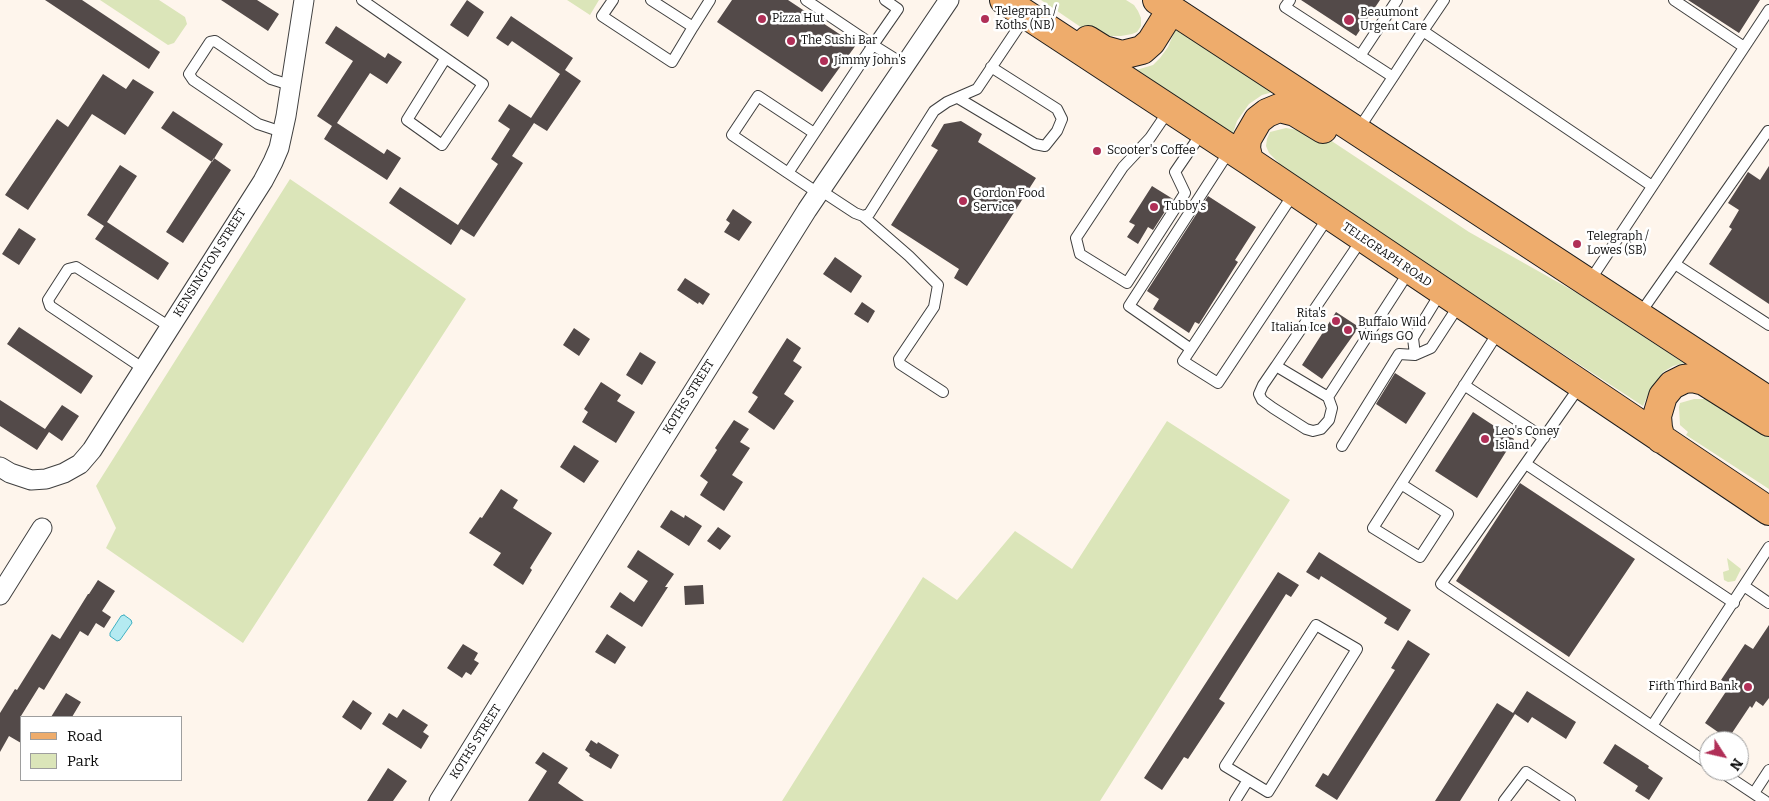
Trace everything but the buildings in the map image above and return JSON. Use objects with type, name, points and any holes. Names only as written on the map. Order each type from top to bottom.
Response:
[{"type":"main road","name":"TELEGRAPH ROAD","points":[[1004,0],[1027,8],[1170,109],[1661,440],[1769,510]]},
{"type":"main road","points":[[1027,8],[1104,50],[1122,55],[1142,50],[1151,42],[1168,3],[1357,131],[1769,401]]},
{"type":"main road","points":[[1240,155],[1246,148],[1246,139],[1258,120],[1267,113],[1279,108],[1295,112],[1464,219],[1489,232],[1529,244]]},
{"type":"main road","points":[[1661,440],[1657,423],[1660,403],[1672,385],[1684,379],[1704,380],[1769,422]]},
{"type":"street","name":"KENSINGTON STREET","points":[[0,467],[10,473],[31,480],[46,479],[64,474],[80,464],[92,450],[263,181],[279,148],[304,0]]},
{"type":"street","name":"KOTHS STREET","points":[[439,801],[819,191],[949,0]]},
{"type":"street","points":[[0,596],[42,528]]},
{"type":"lane","points":[[362,0],[483,84],[442,145],[407,120],[445,59]]},
{"type":"lane","points":[[613,0],[602,16],[672,62],[710,0]]},
{"type":"lane","points":[[651,0],[693,27]]},
{"type":"lane","points":[[806,0],[904,65]]},
{"type":"lane","points":[[788,173],[898,9],[885,0]]},
{"type":"lane","points":[[1290,0],[1285,7],[1392,77]]},
{"type":"lane","points":[[1360,56],[1397,0]]},
{"type":"lane","points":[[1357,131],[1444,0]]},
{"type":"lane","points":[[1674,0],[1744,47]]},
{"type":"lane","points":[[863,216],[869,214],[934,111],[947,102],[977,89],[1027,8]]},
{"type":"lane","points":[[1588,282],[1769,10]]},
{"type":"lane","points":[[1423,31],[1652,186]]},
{"type":"lane","points":[[282,132],[258,124],[193,80],[189,74],[210,42],[215,41],[271,78],[290,85]]},
{"type":"lane","points":[[958,98],[1035,144],[1045,146],[1057,132],[1062,119],[1057,109],[991,67]]},
{"type":"lane","points":[[814,133],[758,96],[732,135],[788,173],[863,216],[909,256],[938,285],[934,307],[899,359],[900,364],[943,392]]},
{"type":"lane","points":[[1170,109],[1150,138],[1123,167],[1076,238],[1080,254],[1126,283],[1185,193],[1175,172],[1203,131]]},
{"type":"lane","points":[[1639,316],[1769,131]]},
{"type":"lane","points":[[1191,349],[1129,306],[1240,155]]},
{"type":"lane","points":[[1294,192],[1183,361],[1218,383],[1329,216]]},
{"type":"lane","points":[[1276,366],[1328,397],[1332,408],[1328,420],[1321,428],[1313,431],[1306,429],[1262,400],[1259,394],[1263,385],[1362,238]]},
{"type":"lane","points":[[1675,264],[1769,325]]},
{"type":"lane","points":[[144,369],[50,306],[48,300],[68,269],[76,267],[170,327]]},
{"type":"lane","points":[[1328,397],[1410,270]]},
{"type":"lane","points":[[1414,355],[1413,338],[1450,298]]},
{"type":"lane","points":[[1342,446],[1399,354],[1414,355],[1431,348],[1450,298]]},
{"type":"lane","points":[[1401,484],[1448,514],[1420,557],[1373,528],[1401,484],[1464,385],[1499,330]]},
{"type":"lane","points":[[1464,385],[1544,438]]},
{"type":"lane","points":[[1580,385],[1441,584],[1699,757]]},
{"type":"lane","points":[[1526,464],[1734,603]]},
{"type":"lane","points":[[1652,726],[1769,548]]},
{"type":"lane","points":[[1744,586],[1769,603]]},
{"type":"lane","points":[[1316,625],[1357,649],[1268,792],[1248,780],[1225,766],[1316,625]]},
{"type":"lane","points":[[1754,793],[1769,770]]},
{"type":"lane","points":[[1504,801],[1526,772],[1570,801]]},
{"type":"lane","points":[[1235,801],[1248,780]]},
{"type":"lane","points":[[1735,781],[1766,801]]},
{"type":"green space","points":[[100,0],[159,0],[185,17],[187,24],[174,43],[168,45]]},
{"type":"green space","points":[[567,0],[599,0],[590,15]]},
{"type":"green space","points":[[1041,0],[1126,0],[1134,5],[1138,11],[1141,18],[1141,26],[1137,32],[1121,36],[1088,32]]},
{"type":"green space","points":[[1176,28],[1273,92],[1262,95],[1249,104],[1237,121],[1232,136],[1133,71],[1153,65],[1160,58],[1168,47]]},
{"type":"green space","points":[[1286,128],[1321,134],[1469,232],[1577,293],[1684,363],[1673,366],[1663,372],[1650,390],[1643,406],[1277,167],[1279,163],[1269,153],[1266,146],[1267,139],[1270,132]]},
{"type":"green space","points":[[290,179],[466,299],[243,643],[106,548],[116,528],[96,486]]},
{"type":"green space","points":[[1694,399],[1719,402],[1769,428],[1769,489],[1686,435],[1688,432],[1680,425],[1679,407],[1680,403]]},
{"type":"green space","points":[[1167,421],[1290,500],[1100,801],[782,801],[923,577],[957,600],[1015,531],[1072,569]]},
{"type":"green space","points":[[1727,558],[1741,569],[1735,581],[1728,582],[1724,580],[1723,572],[1729,570]]},
{"type":"water","points":[[124,615],[132,623],[120,640],[117,641],[110,636],[110,633],[121,616]]},
{"type":"place","name":"Pizza Hut","points":[[762,19]]},
{"type":"place","name":"Telegraph / Koths (NB)","points":[[985,19]]},
{"type":"place","name":"Beaumont Urgent Care","points":[[1349,20]]},
{"type":"place","name":"The Sushi Bar","points":[[791,41]]},
{"type":"place","name":"Jimmy John's","points":[[824,61]]},
{"type":"place","name":"Scooter's Coffee","points":[[1097,151]]},
{"type":"place","name":"Gordon Food Service","points":[[963,201]]},
{"type":"place","name":"Tubby's","points":[[1154,207]]},
{"type":"place","name":"Telegraph / Lowes (SB)","points":[[1577,244]]},
{"type":"place","name":"Rita's Italian Ice","points":[[1336,321]]},
{"type":"place","name":"Buffalo Wild Wings GO","points":[[1348,330]]},
{"type":"place","name":"Leo's Coney Island","points":[[1485,439]]},
{"type":"place","name":"Fifth Third Bank","points":[[1748,687]]}]
